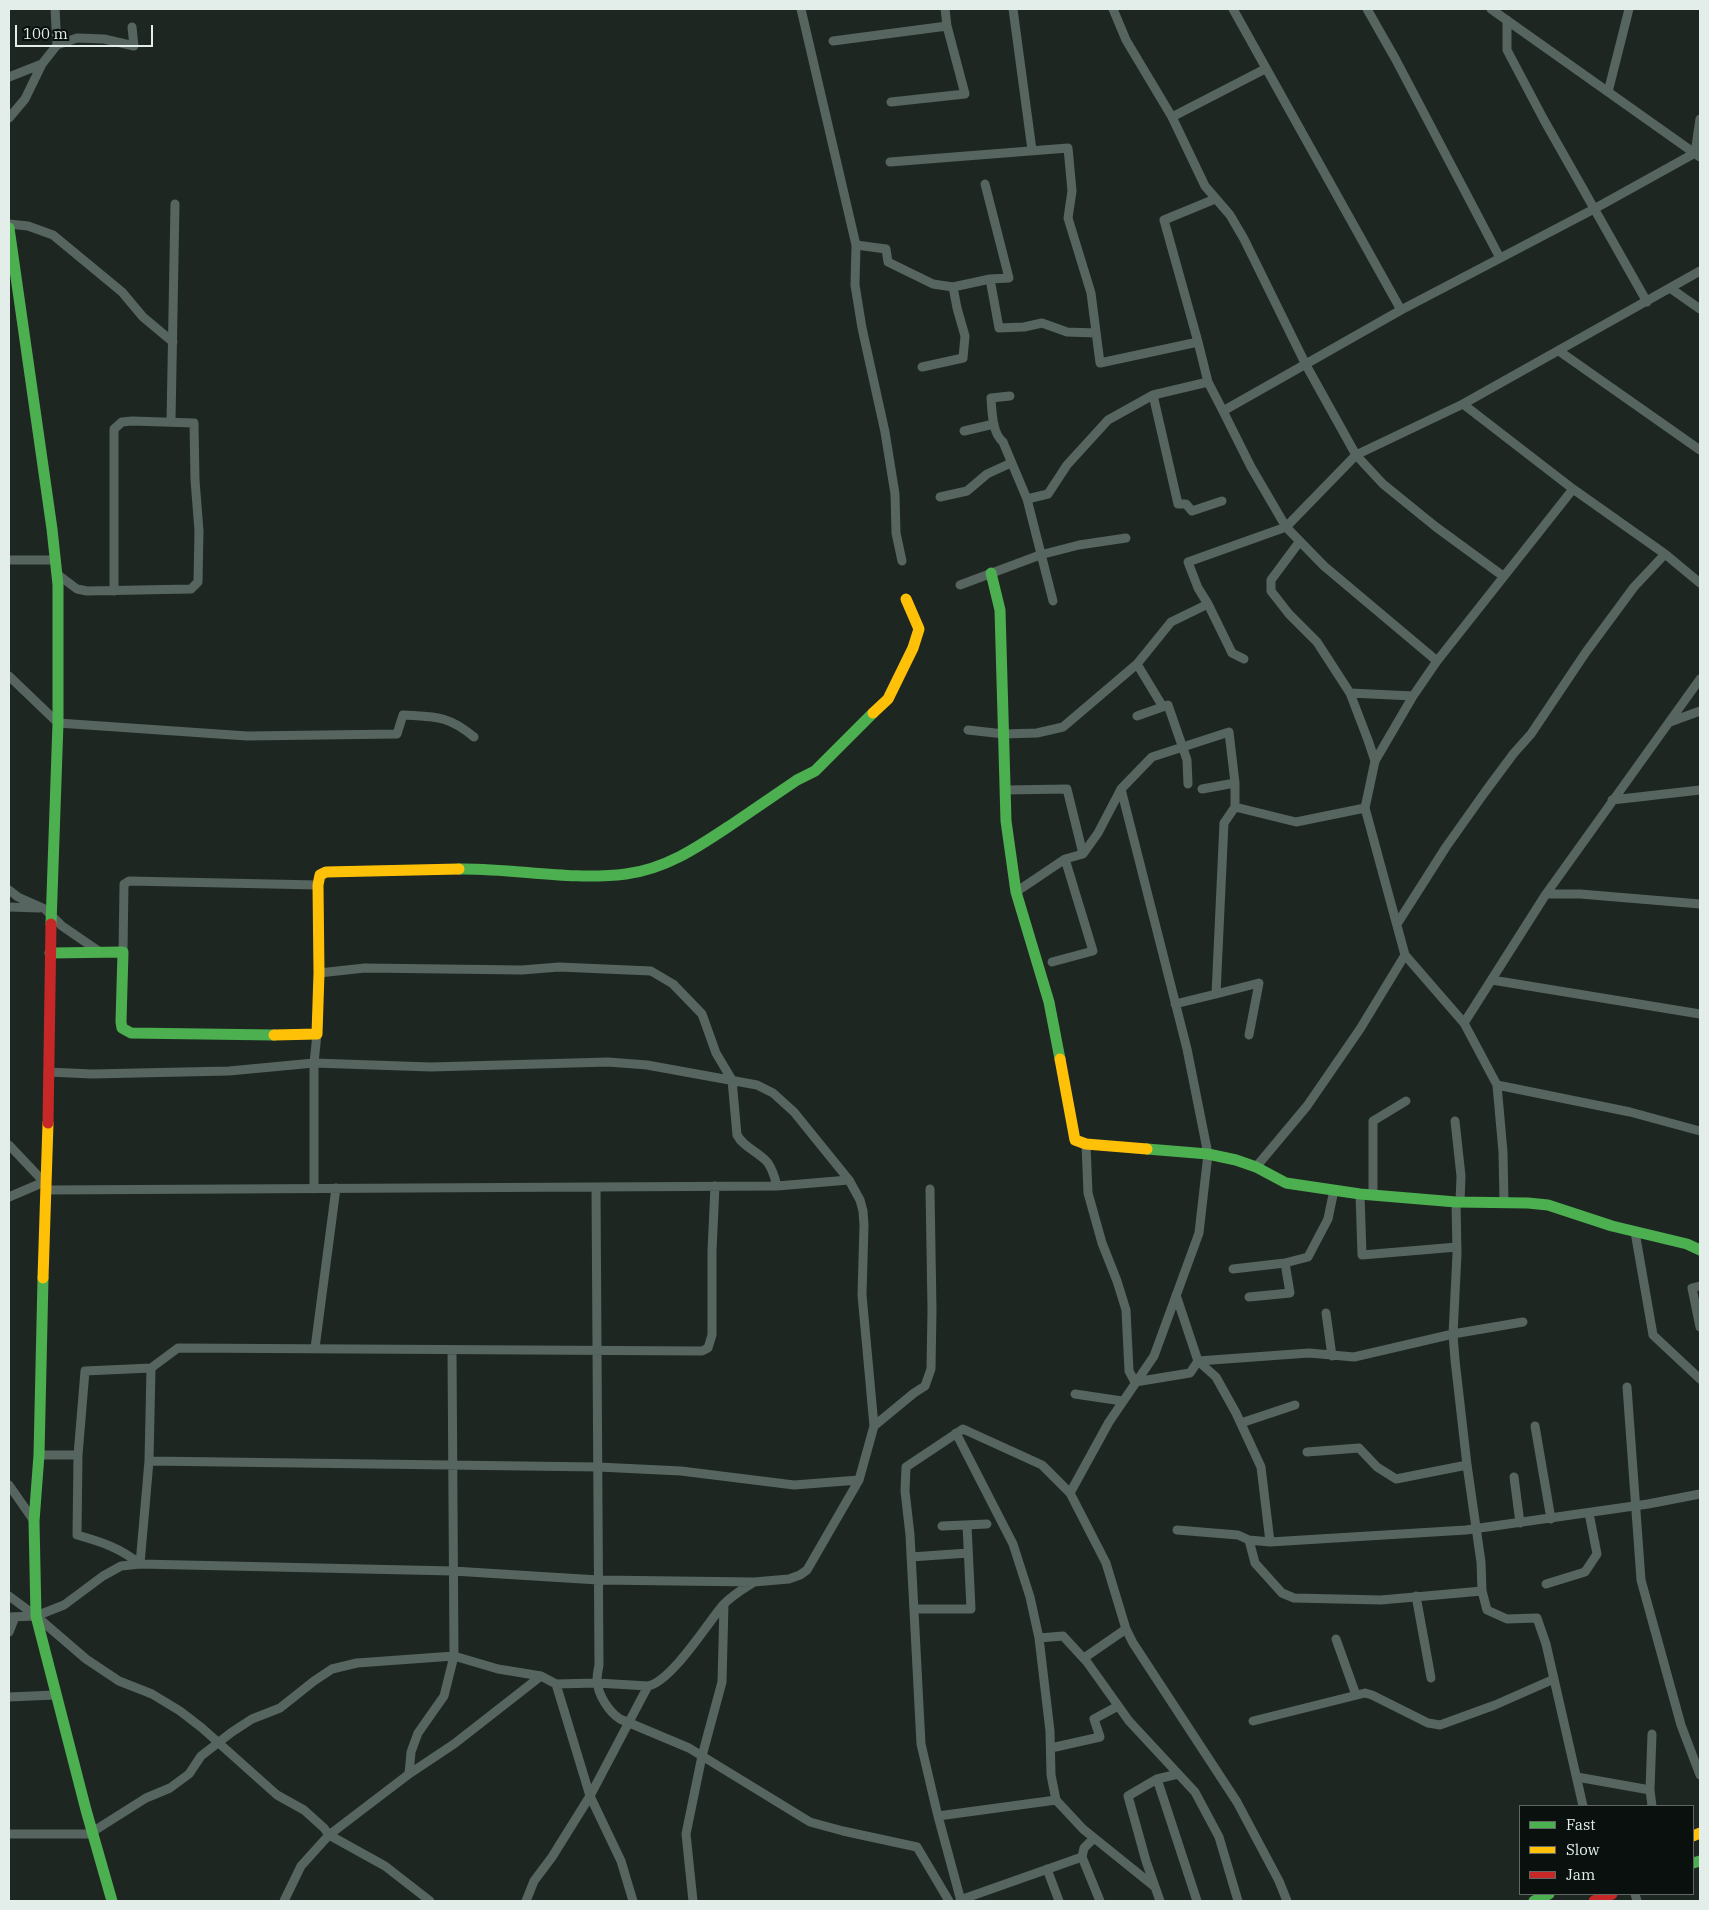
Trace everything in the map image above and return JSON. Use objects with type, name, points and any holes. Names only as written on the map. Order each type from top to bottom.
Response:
[{"type":"main road","points":[[9,229],[57,574],[58,724],[49,911],[46,1186],[39,1455],[34,1521],[36,1616],[55,1695],[112,1901]]},
{"type":"main road","points":[[991,573],[1000,610],[1006,821],[1016,892],[1049,1002],[1075,1140],[1086,1144],[1208,1154],[1236,1160],[1256,1167],[1286,1183],[1360,1194],[1458,1202],[1528,1203],[1548,1206],[1612,1226],[1687,1244],[1700,1250]]},
{"type":"main road","points":[[50,953],[123,952],[121,1022],[122,1028],[131,1033],[317,1034],[319,972],[318,884],[320,875],[326,872],[480,868],[609,875],[637,872],[671,862],[695,849],[797,780],[814,772],[888,699],[913,648],[919,629],[906,599]]},
{"type":"main road","points":[[1534,1901],[1547,1895]]},
{"type":"main road","points":[[1594,1901],[1609,1895]]},
{"type":"street","points":[[55,9],[57,45]]},
{"type":"street","points":[[801,9],[856,244],[855,285],[862,328],[885,432],[895,494],[896,533],[902,561]]},
{"type":"street","points":[[891,102],[964,94],[947,26],[945,9]]},
{"type":"street","points":[[1014,9],[1032,150]]},
{"type":"street","points":[[1113,9],[1126,40],[1172,117],[1205,186],[1230,215],[1244,239],[1306,365],[1356,455],[1383,484],[1503,576]]},
{"type":"street","points":[[1233,9],[1401,310]]},
{"type":"street","points":[[1367,9],[1396,60],[1500,258]]},
{"type":"street","points":[[1491,9],[1697,155]]},
{"type":"street","points":[[1608,92],[1629,9]]},
{"type":"street","points":[[1507,20],[1506,50],[1647,302]]},
{"type":"street","points":[[833,41],[947,26]]},
{"type":"street","points":[[9,118],[25,99],[42,64],[57,45],[77,38],[104,39],[134,46],[132,28]]},
{"type":"street","points":[[9,77],[42,64]]},
{"type":"street","points":[[1172,117],[1265,68]]},
{"type":"street","points":[[1697,155],[1700,119]]},
{"type":"street","points":[[890,162],[1068,148],[1072,191],[1068,218],[1091,293],[1100,363],[1198,342]]},
{"type":"street","points":[[1223,411],[1401,310],[1697,155]]},
{"type":"street","points":[[856,244],[886,249],[888,262],[933,284],[953,286],[990,279],[1009,278],[985,184]]},
{"type":"street","points":[[1215,199],[1164,220],[1208,382],[1251,467],[1286,527],[1324,566],[1437,661]]},
{"type":"street","points":[[170,421],[173,342],[174,204]]},
{"type":"street","points":[[9,224],[28,226],[53,235],[122,292],[143,317],[173,342]]},
{"type":"street","points":[[1244,659],[1232,653],[1198,588],[1188,562],[1286,527],[1356,455],[1463,404],[1700,271]]},
{"type":"street","points":[[990,279],[999,328],[1024,327],[1042,323],[1067,332],[1096,333]]},
{"type":"street","points":[[922,367],[963,358],[965,336],[953,286]]},
{"type":"street","points":[[1670,288],[1700,310]]},
{"type":"street","points":[[1559,350],[1700,450]]},
{"type":"street","points":[[1027,499],[1048,494],[1067,464],[1108,420],[1153,396],[1208,382]]},
{"type":"street","points":[[1010,396],[991,398],[994,424],[1027,499],[1053,601]]},
{"type":"street","points":[[1153,396],[1178,504],[1186,504],[1192,510],[1222,501]]},
{"type":"street","points":[[1463,404],[1573,489],[1665,554],[1700,583]]},
{"type":"street","points":[[57,574],[77,589],[87,591],[114,591],[191,589],[198,582],[199,531],[195,480],[194,423],[170,421],[122,422],[114,429],[114,591]]},
{"type":"street","points":[[964,431],[994,424]]},
{"type":"street","points":[[940,497],[967,491],[987,474],[1011,463]]},
{"type":"street","points":[[1504,1203],[1503,1143],[1497,1085],[1464,1023],[1405,955],[1365,808],[1375,761],[1413,696],[1437,661],[1573,489]]},
{"type":"street","points":[[960,585],[1040,555],[1079,545],[1126,538]]},
{"type":"street","points":[[1300,541],[1271,580],[1271,591],[1289,614],[1313,636],[1350,693],[1375,761]]},
{"type":"street","points":[[1397,924],[1446,847],[1514,752],[1532,734],[1586,652],[1634,587],[1665,554]]},
{"type":"street","points":[[9,560],[56,560]]},
{"type":"street","points":[[968,730],[1004,734],[1037,733],[1063,727],[1137,664],[1171,622],[1208,604]]},
{"type":"street","points":[[1137,664],[1163,707]]},
{"type":"street","points":[[9,676],[58,724],[247,736],[397,734],[403,715],[440,717],[460,725],[474,737]]},
{"type":"street","points":[[1464,1023],[1546,894],[1700,679]]},
{"type":"street","points":[[1350,693],[1413,696]]},
{"type":"street","points":[[1137,716],[1168,705],[1187,760],[1188,784]]},
{"type":"street","points":[[1669,723],[1700,711]]},
{"type":"street","points":[[1016,892],[1065,859],[1083,854],[1098,833],[1121,789],[1152,757],[1228,732],[1235,783],[1235,807],[1224,823],[1216,994]]},
{"type":"street","points":[[1202,789],[1235,783]]},
{"type":"street","points":[[1005,790],[1067,789],[1083,854]]},
{"type":"street","points":[[1070,1493],[1122,1401],[1154,1356],[1199,1233],[1208,1154],[1187,1049],[1121,789]]},
{"type":"street","points":[[1612,800],[1700,790]]},
{"type":"street","points":[[1235,807],[1296,822],[1365,808]]},
{"type":"street","points":[[1052,962],[1093,951],[1065,859]]},
{"type":"street","points":[[123,952],[124,884],[129,881],[318,884]]},
{"type":"street","points":[[9,890],[18,897],[49,911],[62,926],[100,952]]},
{"type":"street","points":[[1546,894],[1580,894],[1700,904]]},
{"type":"street","points":[[9,907],[49,911]]},
{"type":"street","points":[[1256,1167],[1307,1106],[1360,1029],[1405,955]]},
{"type":"street","points":[[319,972],[365,968],[522,970],[558,967],[651,971],[673,984],[702,1014],[716,1054],[732,1080],[737,1136],[740,1142],[763,1158],[769,1165],[778,1186]]},
{"type":"street","points":[[1492,980],[1700,1014]]},
{"type":"street","points":[[1175,1004],[1259,983],[1249,1035]]},
{"type":"street","points":[[314,1188],[314,1063],[317,1034]]},
{"type":"street","points":[[9,1632],[12,1617],[36,1616],[64,1605],[103,1576],[121,1566],[140,1564],[453,1571],[598,1580],[754,1582],[789,1579],[807,1570],[859,1480],[874,1426],[862,1295],[863,1211],[850,1180],[794,1112],[773,1093],[757,1084],[646,1065],[608,1062],[430,1068],[314,1063],[229,1071],[92,1074],[48,1072]]},
{"type":"street","points":[[1497,1085],[1630,1112],[1700,1131]]},
{"type":"street","points":[[1373,1195],[1374,1121],[1406,1101]]},
{"type":"street","points":[[1455,1120],[1461,1176],[1458,1202],[1458,1247],[1453,1334],[1467,1465],[1481,1562],[1482,1591],[1487,1610],[1507,1619],[1537,1618],[1546,1644],[1583,1805]]},
{"type":"street","points":[[1086,1144],[1088,1193],[1102,1244],[1126,1310],[1129,1371],[1135,1382]]},
{"type":"street","points":[[9,1145],[46,1186]]},
{"type":"street","points":[[9,1197],[46,1186],[336,1188],[778,1186],[850,1180]]},
{"type":"street","points":[[140,1564],[128,1554],[113,1546],[77,1535],[78,1455],[85,1371],[151,1368],[178,1348],[702,1351],[708,1348],[712,1335],[712,1251],[715,1186]]},
{"type":"street","points":[[596,1187],[597,1683],[611,1713],[629,1723],[689,1748],[810,1822],[917,1847],[948,1901]]},
{"type":"street","points":[[315,1348],[336,1188]]},
{"type":"street","points":[[874,1426],[925,1386],[931,1369],[930,1189]]},
{"type":"street","points":[[1233,1269],[1285,1263],[1308,1257],[1328,1220],[1334,1190]]},
{"type":"street","points":[[1360,1194],[1362,1255],[1458,1247]]},
{"type":"street","points":[[1635,1232],[1653,1335],[1700,1379]]},
{"type":"street","points":[[1249,1297],[1290,1293],[1285,1263]]},
{"type":"street","points":[[1700,1286],[1692,1288],[1700,1326]]},
{"type":"street","points":[[1176,1295],[1198,1361],[1216,1377],[1241,1423],[1261,1467],[1270,1542]]},
{"type":"street","points":[[1326,1313],[1332,1356]]},
{"type":"street","points":[[1198,1361],[1309,1353],[1354,1358],[1453,1334],[1523,1322]]},
{"type":"street","points":[[409,1774],[411,1752],[418,1733],[444,1696],[454,1656],[452,1350]]},
{"type":"street","points":[[1135,1382],[1190,1373],[1198,1361]]},
{"type":"street","points":[[140,1564],[149,1461],[151,1368]]},
{"type":"street","points":[[1627,1387],[1642,1580],[1681,1725],[1700,1775]]},
{"type":"street","points":[[1075,1394],[1122,1401]]},
{"type":"street","points":[[1241,1423],[1295,1405]]},
{"type":"street","points":[[1535,1426],[1551,1519]]},
{"type":"street","points":[[1082,1857],[961,1901],[921,1744],[911,1557],[905,1491],[906,1467],[963,1429],[1042,1465],[1070,1493],[1106,1563],[1126,1629],[1133,1643],[1237,1802],[1279,1881],[1287,1901]]},
{"type":"street","points":[[956,1433],[1014,1544],[1030,1598],[1039,1638],[1050,1731],[1051,1775],[1056,1800],[1083,1829],[1155,1887]]},
{"type":"street","points":[[1308,1452],[1359,1448],[1377,1467],[1396,1479],[1467,1465]]},
{"type":"street","points":[[39,1455],[78,1455]]},
{"type":"street","points":[[149,1461],[598,1467],[681,1471],[794,1485],[859,1480]]},
{"type":"street","points":[[1514,1478],[1520,1523]]},
{"type":"street","points":[[9,1485],[34,1521]]},
{"type":"street","points":[[1177,1530],[1238,1535],[1248,1540],[1270,1542],[1476,1529],[1636,1506],[1700,1494]]},
{"type":"street","points":[[1546,1584],[1584,1572],[1597,1554],[1589,1513]]},
{"type":"street","points":[[942,1526],[987,1524]]},
{"type":"street","points":[[914,1609],[971,1609],[967,1525]]},
{"type":"street","points":[[1248,1540],[1255,1563],[1282,1593],[1294,1598],[1381,1600],[1482,1591]]},
{"type":"street","points":[[911,1557],[968,1553]]},
{"type":"street","points":[[9,1834],[92,1832],[146,1798],[170,1788],[189,1774],[201,1756],[252,1719],[280,1708],[332,1669],[357,1663],[454,1656],[498,1669],[541,1676],[556,1684],[654,1685],[670,1672],[724,1604],[739,1591],[754,1582]]},
{"type":"street","points":[[9,1596],[36,1616],[86,1659],[119,1681],[152,1694],[180,1711],[202,1728],[277,1795],[304,1810],[329,1835],[385,1866],[430,1901]]},
{"type":"street","points":[[1416,1596],[1431,1678]]},
{"type":"street","points":[[693,1901],[686,1834],[702,1756],[722,1682],[724,1604]]},
{"type":"street","points":[[1084,1658],[1126,1629]]},
{"type":"street","points":[[1039,1638],[1063,1636],[1084,1658],[1129,1721],[1195,1792],[1219,1837],[1238,1901]]},
{"type":"street","points":[[1336,1639],[1356,1695]]},
{"type":"street","points":[[284,1901],[301,1866],[329,1835],[409,1774],[454,1744],[541,1676]]},
{"type":"street","points":[[1253,1721],[1364,1693],[1372,1695],[1428,1723],[1440,1725],[1495,1705],[1554,1679]]},
{"type":"street","points":[[556,1684],[590,1796],[620,1861],[632,1901]]},
{"type":"street","points":[[526,1901],[534,1880],[552,1857],[590,1796],[648,1686]]},
{"type":"street","points":[[9,1697],[55,1695]]},
{"type":"street","points":[[1051,1748],[1100,1736],[1094,1719],[1118,1706]]},
{"type":"street","points":[[1652,1734],[1650,1790],[1652,1805]]},
{"type":"street","points":[[1160,1901],[1146,1861],[1128,1796],[1158,1779],[1178,1774]]},
{"type":"street","points":[[1577,1777],[1650,1790]]},
{"type":"street","points":[[1158,1779],[1197,1901]]},
{"type":"street","points":[[938,1816],[1056,1800]]},
{"type":"street","points":[[1094,1838],[1084,1848],[1082,1857],[1100,1901]]},
{"type":"street","points":[[1047,1870],[1059,1901]]},
{"type":"traffic: fast","points":[[9,228],[52,529],[58,585],[58,723],[51,924]]},
{"type":"traffic: fast","points":[[991,573],[1000,610],[1006,821],[1016,892],[1049,1002],[1060,1059]]},
{"type":"traffic: fast","points":[[459,869],[605,876],[626,874],[655,867],[694,849],[797,780],[815,771],[873,713]]},
{"type":"traffic: fast","points":[[50,953],[123,952],[121,1022],[122,1028],[131,1033],[274,1035]]},
{"type":"traffic: fast","points":[[1147,1149],[1208,1154],[1236,1160],[1256,1167],[1286,1183],[1360,1194],[1456,1202],[1548,1205],[1612,1226],[1687,1244],[1700,1250]]},
{"type":"traffic: fast","points":[[43,1278],[39,1455],[34,1521],[36,1616],[86,1810],[112,1901]]},
{"type":"traffic: fast","points":[[1694,1863],[1700,1861]]},
{"type":"traffic: fast","points":[[1534,1901],[1547,1895]]},
{"type":"traffic: slow","points":[[873,713],[888,699],[913,648],[919,629],[906,599]]},
{"type":"traffic: slow","points":[[274,1035],[317,1034],[319,973],[318,885],[320,875],[326,872],[459,869]]},
{"type":"traffic: slow","points":[[1060,1059],[1075,1140],[1086,1144],[1147,1149]]},
{"type":"traffic: slow","points":[[43,1278],[48,1123]]},
{"type":"traffic: slow","points":[[1694,1836],[1700,1833]]},
{"type":"traffic: jam","points":[[48,1123],[51,924]]},
{"type":"traffic: jam","points":[[1594,1901],[1609,1895]]}]
